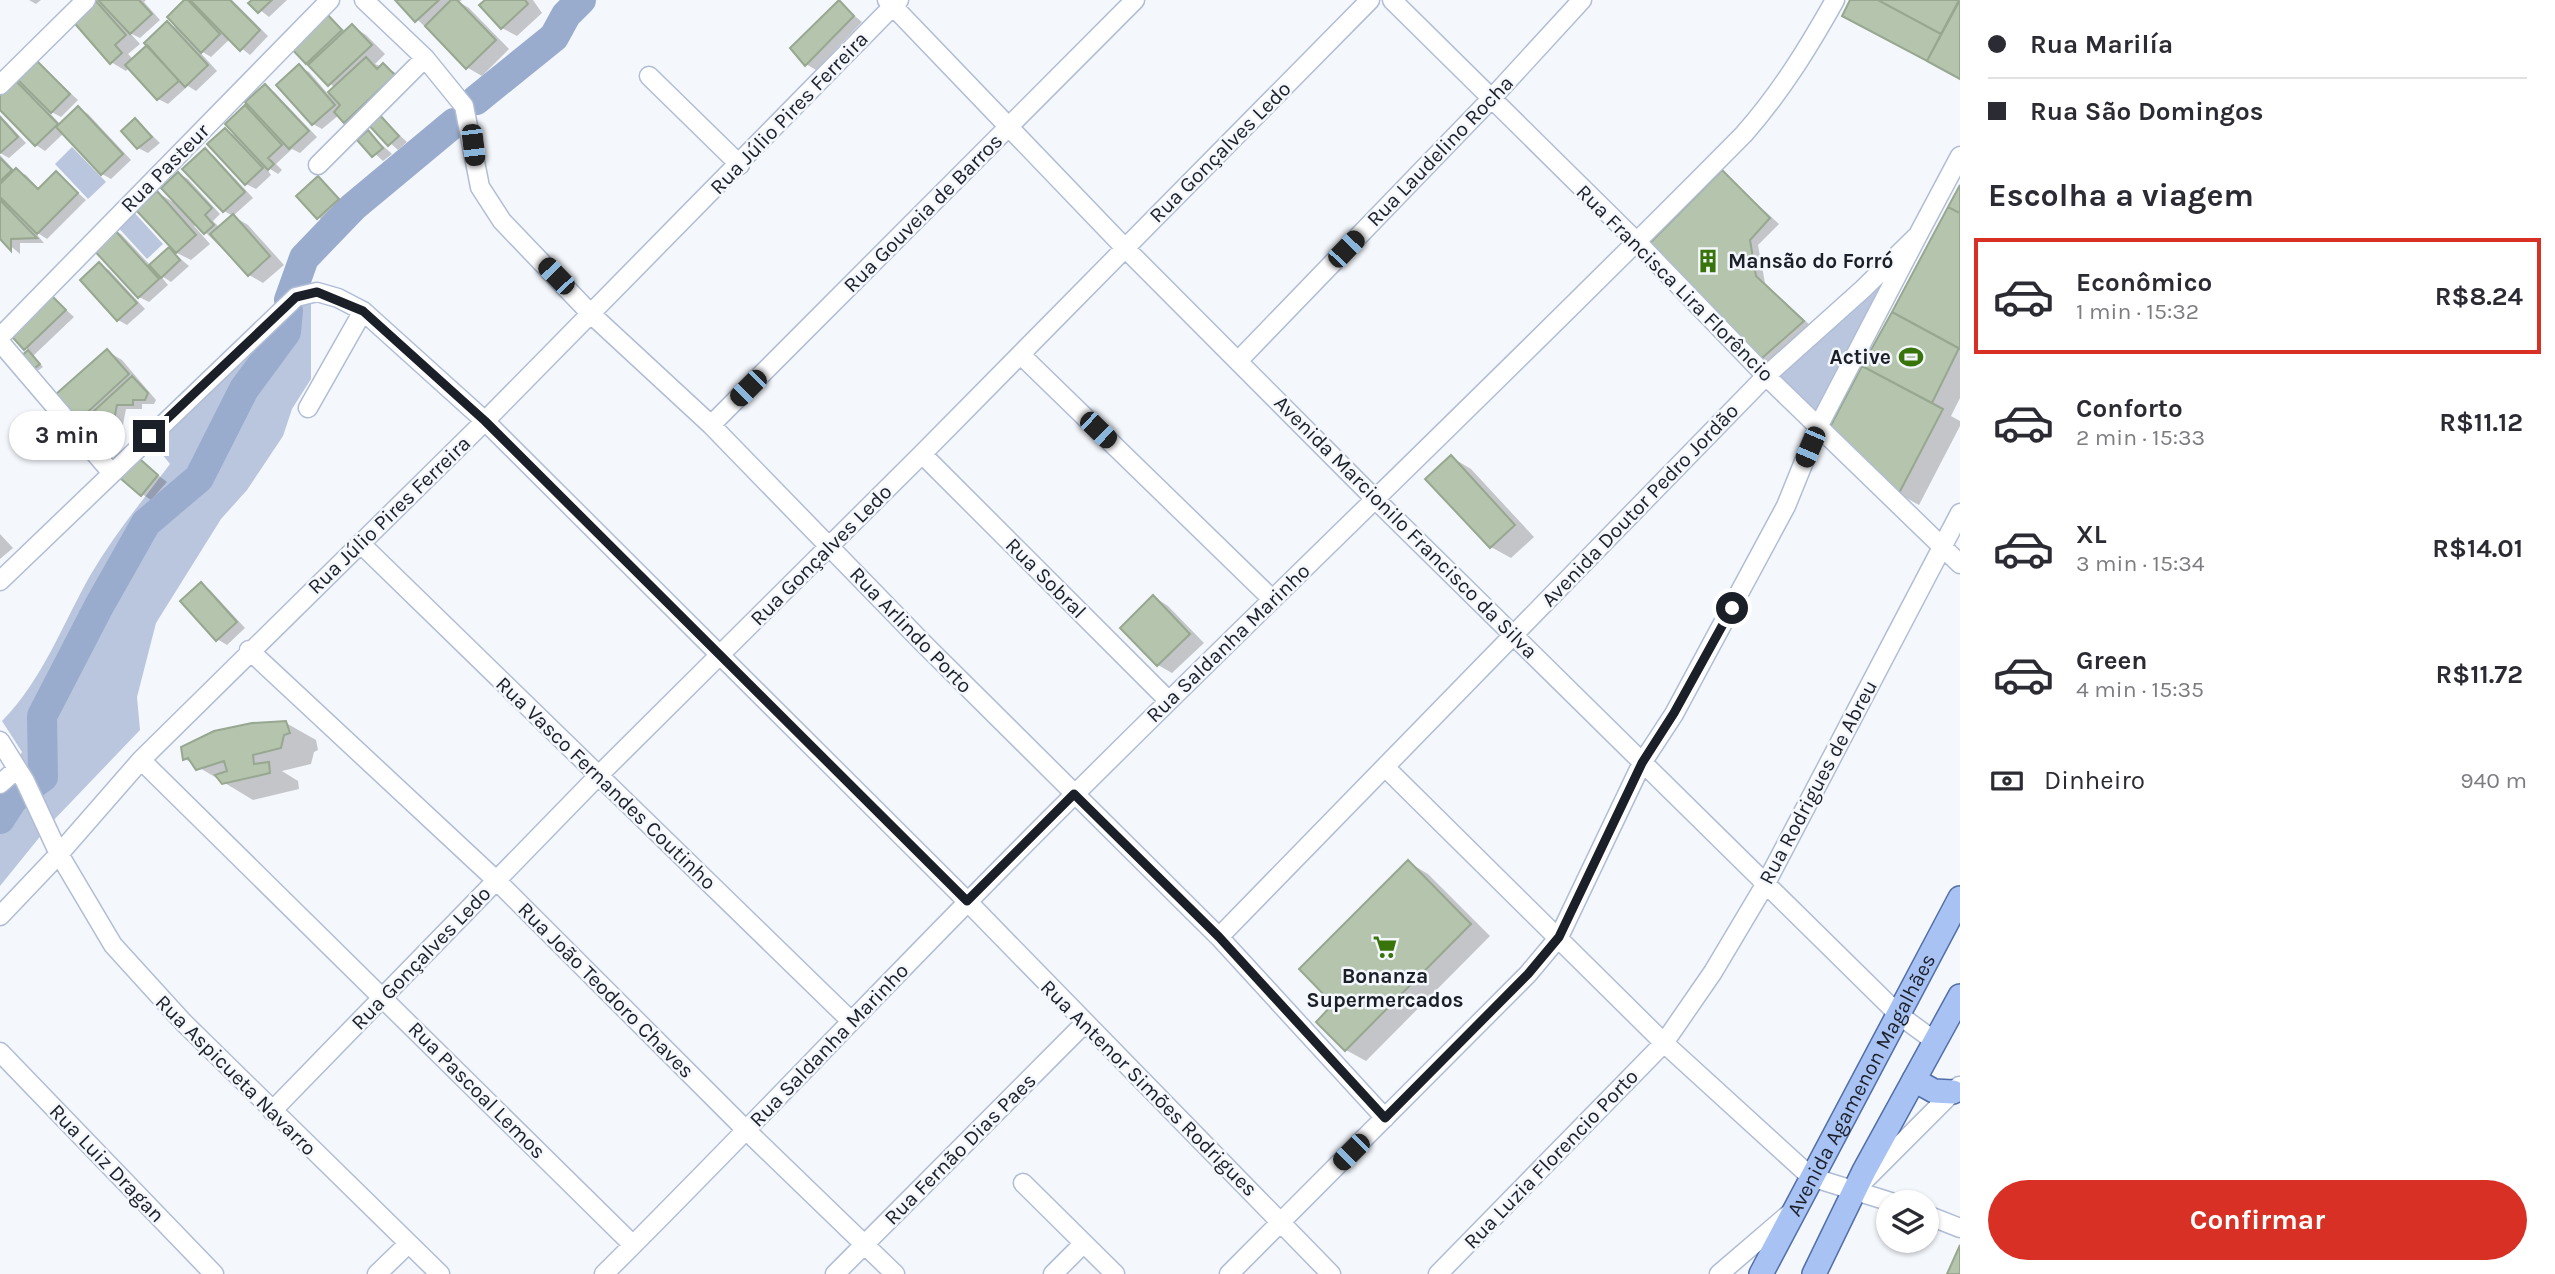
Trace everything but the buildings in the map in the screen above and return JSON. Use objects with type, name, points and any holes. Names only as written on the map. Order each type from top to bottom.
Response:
[{"type":"main road","name":"Avenida Agamenon Magalhães","points":[[1761,1274],[1960,898]]},
{"type":"main road","name":"Avenida Agamenon Magalhães","points":[[1814,1274],[1855,1190],[1960,996]]},
{"type":"main road","points":[[1914,1080],[1934,1091],[1957,1089]]},
{"type":"street","points":[[0,85],[86,0]]},
{"type":"street","name":"Rua Pasteur","points":[[0,337],[330,0]]},
{"type":"street","name":"Rua Arlindo Porto","points":[[364,0],[425,58],[464,106],[480,187],[488,203],[591,314],[711,425],[1074,794],[1219,937],[1385,1118]]},
{"type":"street","name":"Rua Gouveia de Barros","points":[[711,425],[1135,0]]},
{"type":"street","name":"Rua Gonçalves Ledo","points":[[272,1111],[598,776],[1021,355],[1370,0]]},
{"type":"street","name":"Rua Francisca Lira Florêncio","points":[[1392,0],[1637,243],[1766,376],[1960,564]]},
{"type":"street","name":"Rua Laudelino Rocha","points":[[1238,361],[1583,0]]},
{"type":"street","name":"Rua Saldanha Marinho","points":[[604,1274],[747,1131],[967,901],[1074,794],[1637,243],[1776,98],[1835,0]]},
{"type":"street","name":"Avenida Marcionilo Francisco da Silva","points":[[893,2],[1125,248],[1376,500],[1899,1015],[1936,1042]]},
{"type":"street","name":"Rua Júlio Pires Ferreira","points":[[59,854],[141,760],[740,165],[893,2]]},
{"type":"street","points":[[318,165],[425,58]]},
{"type":"street","points":[[649,76],[740,165]]},
{"type":"street","name":"Avenida Doutor Pedro Jordão","points":[[1219,937],[1766,376],[1863,289],[1918,235],[1960,156]]},
{"type":"street","points":[[1230,1274],[1528,974],[1559,937],[1642,763],[1680,702],[1786,506],[1818,427],[1918,235]]},
{"type":"street","name":"Rua Antenor Simões Rodrigues","points":[[111,472],[296,297],[317,292],[363,311],[485,421],[967,901],[1084,1024],[1331,1274]]},
{"type":"street","points":[[308,408],[363,311]]},
{"type":"street","points":[[0,342],[111,472],[0,581]]},
{"type":"street","points":[[1021,355],[1272,599]]},
{"type":"street","name":"Rua Sobral","points":[[922,454],[1169,701]]},
{"type":"street","name":"Rua Rodrigues de Abreu","points":[[1664,1043],[1713,972],[1766,883],[1960,513]]},
{"type":"street","name":"Rua Vasco Fernandes Coutinho","points":[[361,544],[851,1021]]},
{"type":"street","name":"Rua João Teodoro Chaves","points":[[249,650],[497,881],[747,1131],[895,1274]]},
{"type":"street","name":"Rua Aspicueta Navarro","points":[[2,748],[24,781],[59,854],[113,945],[147,986],[440,1274]]},
{"type":"street","name":"Rua Pascoal Lemos","points":[[141,760],[633,1245]]},
{"type":"street","points":[[1385,767],[1664,1043],[1811,1177],[1876,1197]]},
{"type":"street","points":[[0,784],[24,781]]},
{"type":"street","points":[[0,916],[59,854]]},
{"type":"street","name":"Rua Fernão Dias Paes","points":[[835,1274],[1084,1024]]},
{"type":"street","name":"Rua Luzia Florencio Porto","points":[[1438,1274],[1664,1043]]},
{"type":"street","name":"Rua Luiz Dragan","points":[[0,1052],[214,1274]]},
{"type":"street","points":[[1855,1190],[1957,1089]]},
{"type":"street","points":[[1023,1183],[1115,1274]]},
{"type":"street","points":[[1719,1274],[1797,1207]]},
{"type":"street","points":[[1939,1219],[1960,1227]]},
{"type":"street","points":[[377,1274],[408,1244]]},
{"type":"street","points":[[1053,1274],[1083,1244]]},
{"type":"shaded area","points":[[72,147],[106,182],[88,199],[55,164]]},
{"type":"shaded area","points":[[131,209],[163,244],[147,259],[115,224]]},
{"type":"shaded area","points":[[1893,268],[1817,424],[1770,377]]},
{"type":"shaded area","points":[[311,302],[311,379],[292,409],[283,436],[247,490],[221,519],[156,623],[137,697],[140,730],[51,823],[0,886],[0,782],[22,752],[2,721],[41,669],[100,560],[170,464],[146,434],[273,311]]},
{"type":"waterway","points":[[476,100],[554,37],[566,15],[581,0]]},
{"type":"waterway","points":[[289,300],[304,258],[353,207],[454,123]]},
{"type":"waterway","points":[[0,819],[13,799],[43,777],[42,716],[99,606],[146,523],[199,478],[244,389],[286,332],[288,310]]},
{"type":"place","name":"Mansão do Forró","points":[[1708,261]]},
{"type":"place","name":"Active","points":[[1911,357]]},
{"type":"place","name":"Bonanza Supermercados","points":[[1385,947]]},
{"type":"route","points":[[149,436],[296,297],[317,292],[338,298],[363,311],[485,421],[967,901],[1074,794],[1219,937],[1385,1118],[1528,974],[1559,937],[1642,763],[1674,713],[1732,608]]}]
